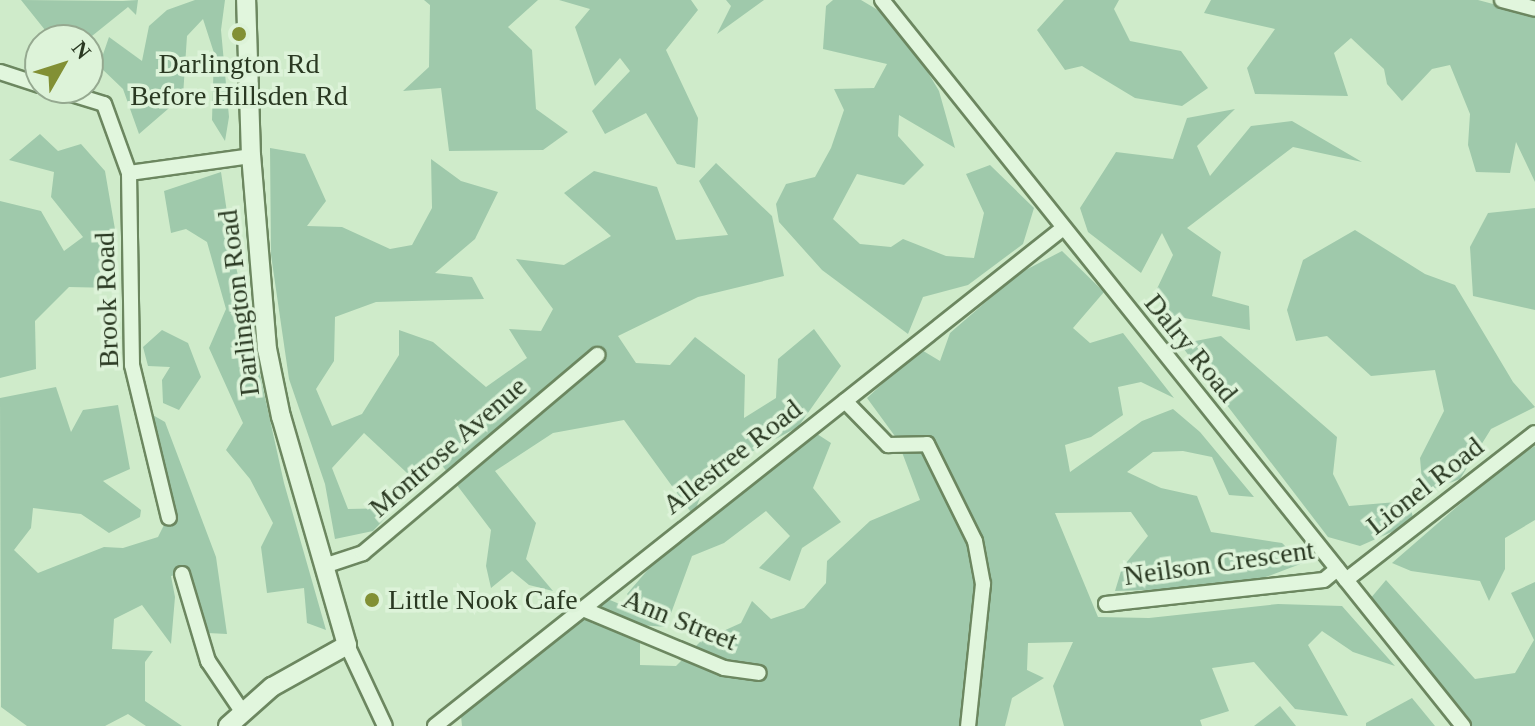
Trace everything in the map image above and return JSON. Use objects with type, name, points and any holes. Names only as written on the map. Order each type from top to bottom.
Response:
[{"type":"street","name":"Darlington Road","points":[[246,0],[251,156],[267,349],[347,645],[385,726]]},
{"type":"street","name":"Dalry Road","points":[[882,0],[1062,229],[1463,726]]},
{"type":"street","points":[[1502,0],[1535,9]]},
{"type":"street","points":[[0,72],[24,80]]},
{"type":"street","name":"Brook Road","points":[[104,104],[129,173],[132,365],[169,518]]},
{"type":"street","points":[[129,173],[251,156]]},
{"type":"street","name":"Allestree Road","points":[[435,726],[1062,229]]},
{"type":"street","name":"Montrose Avenue","points":[[324,566],[363,553],[388,533],[423,497],[597,355]]},
{"type":"street","points":[[845,401],[888,445],[927,444],[975,541],[983,584],[968,726]]},
{"type":"street","name":"Lionel Road","points":[[1341,575],[1535,433]]},
{"type":"street","points":[[182,574],[208,661],[232,722],[295,672],[347,645]]},
{"type":"street","name":"Neilson Crescent","points":[[1106,604],[1324,580],[1341,575]]},
{"type":"street","name":"Ann Street","points":[[583,609],[724,668],[759,673]]},
{"type":"green space","points":[[21,0],[138,0],[136,15],[128,7],[104,26],[40,24]]},
{"type":"green space","points":[[195,0],[225,0],[221,30],[229,117],[225,141],[212,120],[214,53],[203,19],[187,36],[183,96],[139,134],[123,89],[104,71],[104,52],[109,37],[142,61],[149,26],[167,10]]},
{"type":"green space","points":[[424,0],[538,0],[508,27],[532,50],[536,109],[568,132],[543,150],[449,151],[441,88],[403,91],[429,67],[430,5]]},
{"type":"green space","points":[[559,0],[691,0],[698,10],[666,50],[698,118],[695,168],[677,164],[646,113],[605,134],[592,111],[630,71],[620,58],[595,86],[575,27],[590,9]]},
{"type":"green space","points":[[726,0],[764,0],[717,34],[731,6]]},
{"type":"green space","points":[[833,0],[861,0],[898,22],[939,91],[955,148],[899,115],[898,136],[924,165],[904,185],[857,174],[833,219],[860,244],[891,247],[903,239],[946,256],[974,258],[984,213],[966,174],[990,165],[1034,208],[1023,244],[968,285],[923,297],[908,334],[822,270],[779,222],[776,204],[786,184],[815,177],[831,148],[844,110],[834,89],[874,88],[887,64],[823,49],[826,6]]},
{"type":"green space","points":[[1064,0],[1119,0],[1114,9],[1130,41],[1181,51],[1208,88],[1182,106],[1135,98],[1082,66],[1065,70],[1037,30]]},
{"type":"green space","points":[[1211,0],[1478,0],[1535,15],[1535,182],[1516,142],[1510,173],[1476,172],[1468,145],[1470,114],[1450,65],[1432,69],[1402,101],[1387,84],[1384,69],[1351,38],[1334,53],[1348,96],[1255,94],[1247,68],[1275,29],[1204,13]]},
{"type":"green space","points":[[1235,109],[1197,146],[1210,176],[1251,126],[1292,121],[1362,162],[1293,147],[1187,228],[1221,252],[1212,296],[1249,306],[1250,330],[1168,315],[1154,295],[1173,255],[1162,233],[1141,273],[1088,232],[1080,208],[1116,152],[1173,159],[1187,118]]},
{"type":"green space","points":[[40,134],[58,151],[81,144],[105,171],[117,241],[100,272],[114,288],[69,287],[35,321],[36,369],[0,378],[0,201],[41,211],[64,251],[83,237],[51,197],[54,172],[9,160]]},
{"type":"green space","points":[[270,148],[305,154],[326,201],[307,226],[342,227],[390,249],[412,245],[432,208],[431,159],[461,181],[498,192],[475,239],[435,273],[472,277],[484,299],[376,302],[335,317],[334,361],[316,389],[332,426],[362,414],[399,355],[399,330],[433,342],[486,387],[527,358],[509,329],[541,331],[553,309],[516,259],[564,265],[611,236],[564,193],[594,171],[657,187],[676,240],[728,235],[699,181],[716,163],[772,216],[784,276],[698,297],[618,336],[636,363],[670,365],[695,337],[745,375],[744,418],[776,398],[778,359],[814,329],[841,366],[798,427],[710,474],[693,515],[624,420],[553,433],[495,471],[536,523],[526,559],[553,591],[529,585],[512,571],[491,588],[486,566],[491,530],[441,464],[420,485],[364,433],[332,468],[348,509],[395,508],[373,531],[335,539],[325,484],[289,379],[271,255]]},
{"type":"green space","points":[[221,172],[233,253],[284,483],[326,630],[307,623],[304,588],[267,593],[261,547],[273,523],[250,479],[226,450],[243,423],[209,348],[226,309],[207,242],[186,229],[171,233],[164,191]]},
{"type":"green space","points":[[1535,208],[1535,310],[1473,296],[1470,247],[1488,213]]},
{"type":"green space","points":[[1355,230],[1425,274],[1455,285],[1513,382],[1535,407],[1491,429],[1460,479],[1423,493],[1420,458],[1444,411],[1435,370],[1371,376],[1327,336],[1296,341],[1287,310],[1303,260]]},
{"type":"green space","points":[[1062,251],[1104,292],[1073,328],[1090,343],[1123,333],[1174,398],[1141,382],[1118,387],[1123,415],[1091,437],[1065,445],[1070,472],[1142,421],[1173,409],[1200,432],[1254,497],[1229,495],[1212,457],[1183,451],[1153,452],[1127,472],[1161,488],[1197,496],[1211,532],[1282,543],[1303,563],[1239,587],[1115,591],[1122,568],[1148,536],[1131,512],[1055,513],[1098,617],[1149,618],[1278,604],[1342,606],[1395,666],[1353,652],[1322,631],[1308,645],[1348,716],[1295,709],[1254,662],[1212,668],[1229,711],[1200,720],[1202,726],[1064,726],[1053,686],[1073,642],[1028,643],[1027,670],[1044,678],[1012,698],[1005,726],[462,726],[460,706],[505,680],[586,611],[593,624],[605,598],[639,612],[627,594],[657,559],[814,432],[831,443],[813,488],[841,522],[802,548],[790,581],[759,568],[790,536],[766,511],[724,543],[692,556],[666,627],[640,625],[640,665],[676,666],[701,641],[741,623],[752,601],[771,619],[804,608],[826,583],[827,561],[870,521],[920,500],[897,439],[867,398],[920,349],[940,361],[950,333],[1018,274]]},
{"type":"green space","points":[[162,330],[188,343],[201,377],[179,410],[163,403],[162,380],[170,367],[148,366],[143,347]]},
{"type":"green space","points":[[1221,336],[1337,437],[1333,474],[1349,506],[1409,501],[1414,522],[1360,546],[1328,537],[1180,344]]},
{"type":"green space","points":[[56,387],[71,432],[83,410],[118,405],[130,469],[103,481],[141,510],[140,517],[109,533],[81,514],[33,508],[31,528],[14,550],[38,573],[104,547],[123,548],[158,537],[169,515],[144,410],[165,422],[216,557],[227,634],[208,633],[191,572],[171,576],[175,597],[171,644],[142,605],[114,619],[112,649],[153,651],[145,662],[145,701],[182,726],[146,726],[128,714],[105,726],[27,726],[1,707],[0,398]]},
{"type":"green space","points":[[1535,446],[1535,520],[1505,538],[1505,569],[1489,601],[1480,581],[1411,571],[1392,563],[1505,465]]},
{"type":"green space","points":[[1386,580],[1475,679],[1515,673],[1534,640],[1511,593],[1535,582],[1535,726],[1471,726],[1370,599]]},
{"type":"green space","points":[[1412,698],[1435,726],[1366,726],[1366,723]]},
{"type":"green space","points":[[1280,706],[1296,726],[1254,726]]},
{"type":"place","name":"Darlington Rd Before Hillsden Rd","points":[[239,34]]},
{"type":"place","name":"Little Nook Cafe","points":[[372,600]]}]
